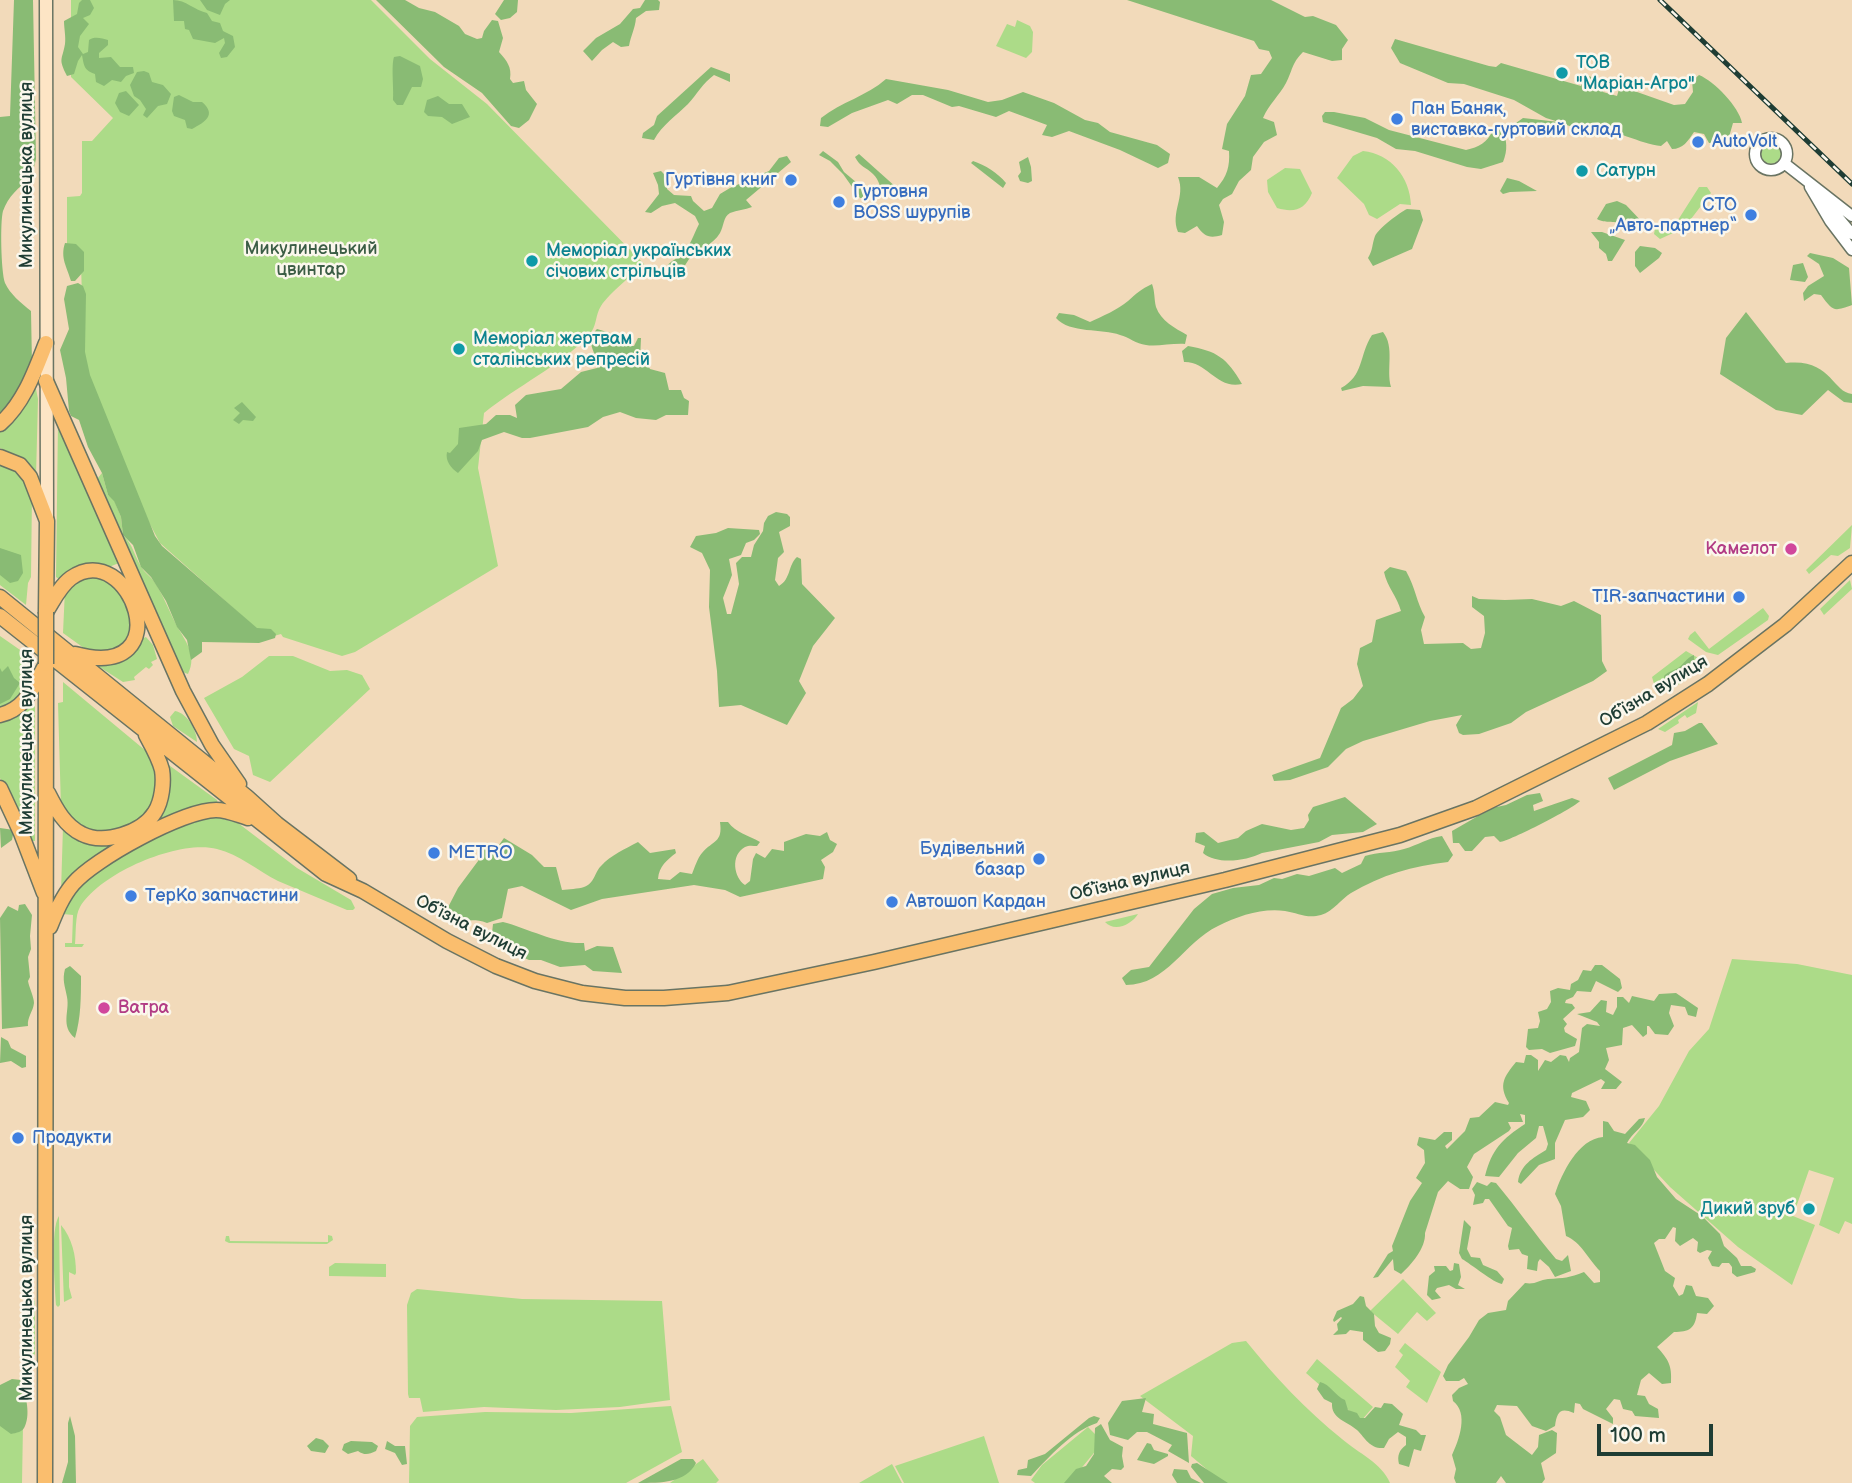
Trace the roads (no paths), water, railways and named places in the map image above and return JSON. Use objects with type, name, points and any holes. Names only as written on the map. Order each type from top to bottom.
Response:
[{"type":"highway","points":[[0,424],[16,406],[29,383],[46,342]]},
{"type":"highway","points":[[46,381],[183,691],[212,745],[250,800]]},
{"type":"highway","points":[[0,457],[20,465],[30,477],[47,521]]},
{"type":"highway","name":"Микулинецька вулиця","points":[[45,1483],[47,521]]},
{"type":"highway","name":"Обʼїзна вулиця","points":[[363,891],[446,941],[518,975],[552,986],[603,996],[664,998],[728,993],[865,964],[1225,880],[1400,835],[1476,808],[1647,723],[1708,684],[1785,625],[1852,563]]},
{"type":"highway","points":[[46,612],[62,587],[80,572],[105,572],[117,579],[129,593],[138,622],[135,638],[125,651],[113,657],[99,659],[69,652]]},
{"type":"highway","points":[[0,597],[363,891]]},
{"type":"highway","points":[[0,616],[326,874],[363,891]]},
{"type":"highway","points":[[0,630],[21,632]]},
{"type":"highway","points":[[0,715],[23,703],[46,664]]},
{"type":"highway","points":[[47,790],[61,816],[85,836],[111,838],[138,827],[155,812],[160,803],[163,781],[158,759],[144,731]]},
{"type":"highway","points":[[0,788],[21,833],[47,901]]},
{"type":"highway","points":[[47,935],[61,901],[74,883],[112,852],[157,830],[213,810],[229,812],[259,823]]},
{"type":"main road","name":"Микулинецька вулиця","points":[[46,0],[47,521]]},
{"type":"street","points":[[1784,163],[1852,216]]},
{"type":"street","points":[[1807,181],[1852,234]]},
{"type":"street","points":[[1807,181],[1830,222],[1852,250]]},
{"type":"railway","points":[[1660,0],[1852,184]]},
{"type":"place","name":"ТОВ \"Маріан-Агро\"","points":[[1562,73]]},
{"type":"place","name":"Пан Баняк, виставка-гуртовий склад","points":[[1397,119]]},
{"type":"place","name":"AutoVolt","points":[[1698,142]]},
{"type":"place","name":"Сатурн","points":[[1582,171]]},
{"type":"place","name":"Гуртівня книг","points":[[791,180]]},
{"type":"place","name":"Гуртовня BOSS шурупів","points":[[839,202]]},
{"type":"place","name":"СТО „Авто-партнер“","points":[[1751,215]]},
{"type":"place","name":"Меморіал українських січових стрільців","points":[[532,261]]},
{"type":"place","name":"Меморіал жертвам сталінських репресій","points":[[459,349]]},
{"type":"place","name":"Камелот","points":[[1791,549]]},
{"type":"place","name":"TIR-запчастини","points":[[1739,597]]},
{"type":"place","name":"METRO","points":[[434,853]]},
{"type":"place","name":"Будівельний базар","points":[[1039,859]]},
{"type":"place","name":"ТерКо запчастини","points":[[131,896]]},
{"type":"place","name":"Автошоп Кардан","points":[[892,902]]},
{"type":"place","name":"Ватра","points":[[104,1008]]},
{"type":"place","name":"Продукти","points":[[18,1138]]},
{"type":"place","name":"Дикий зруб","points":[[1809,1209]]},
{"type":"park label","name":"Микулинецький цвинтар","points":[[311,259]]}]
